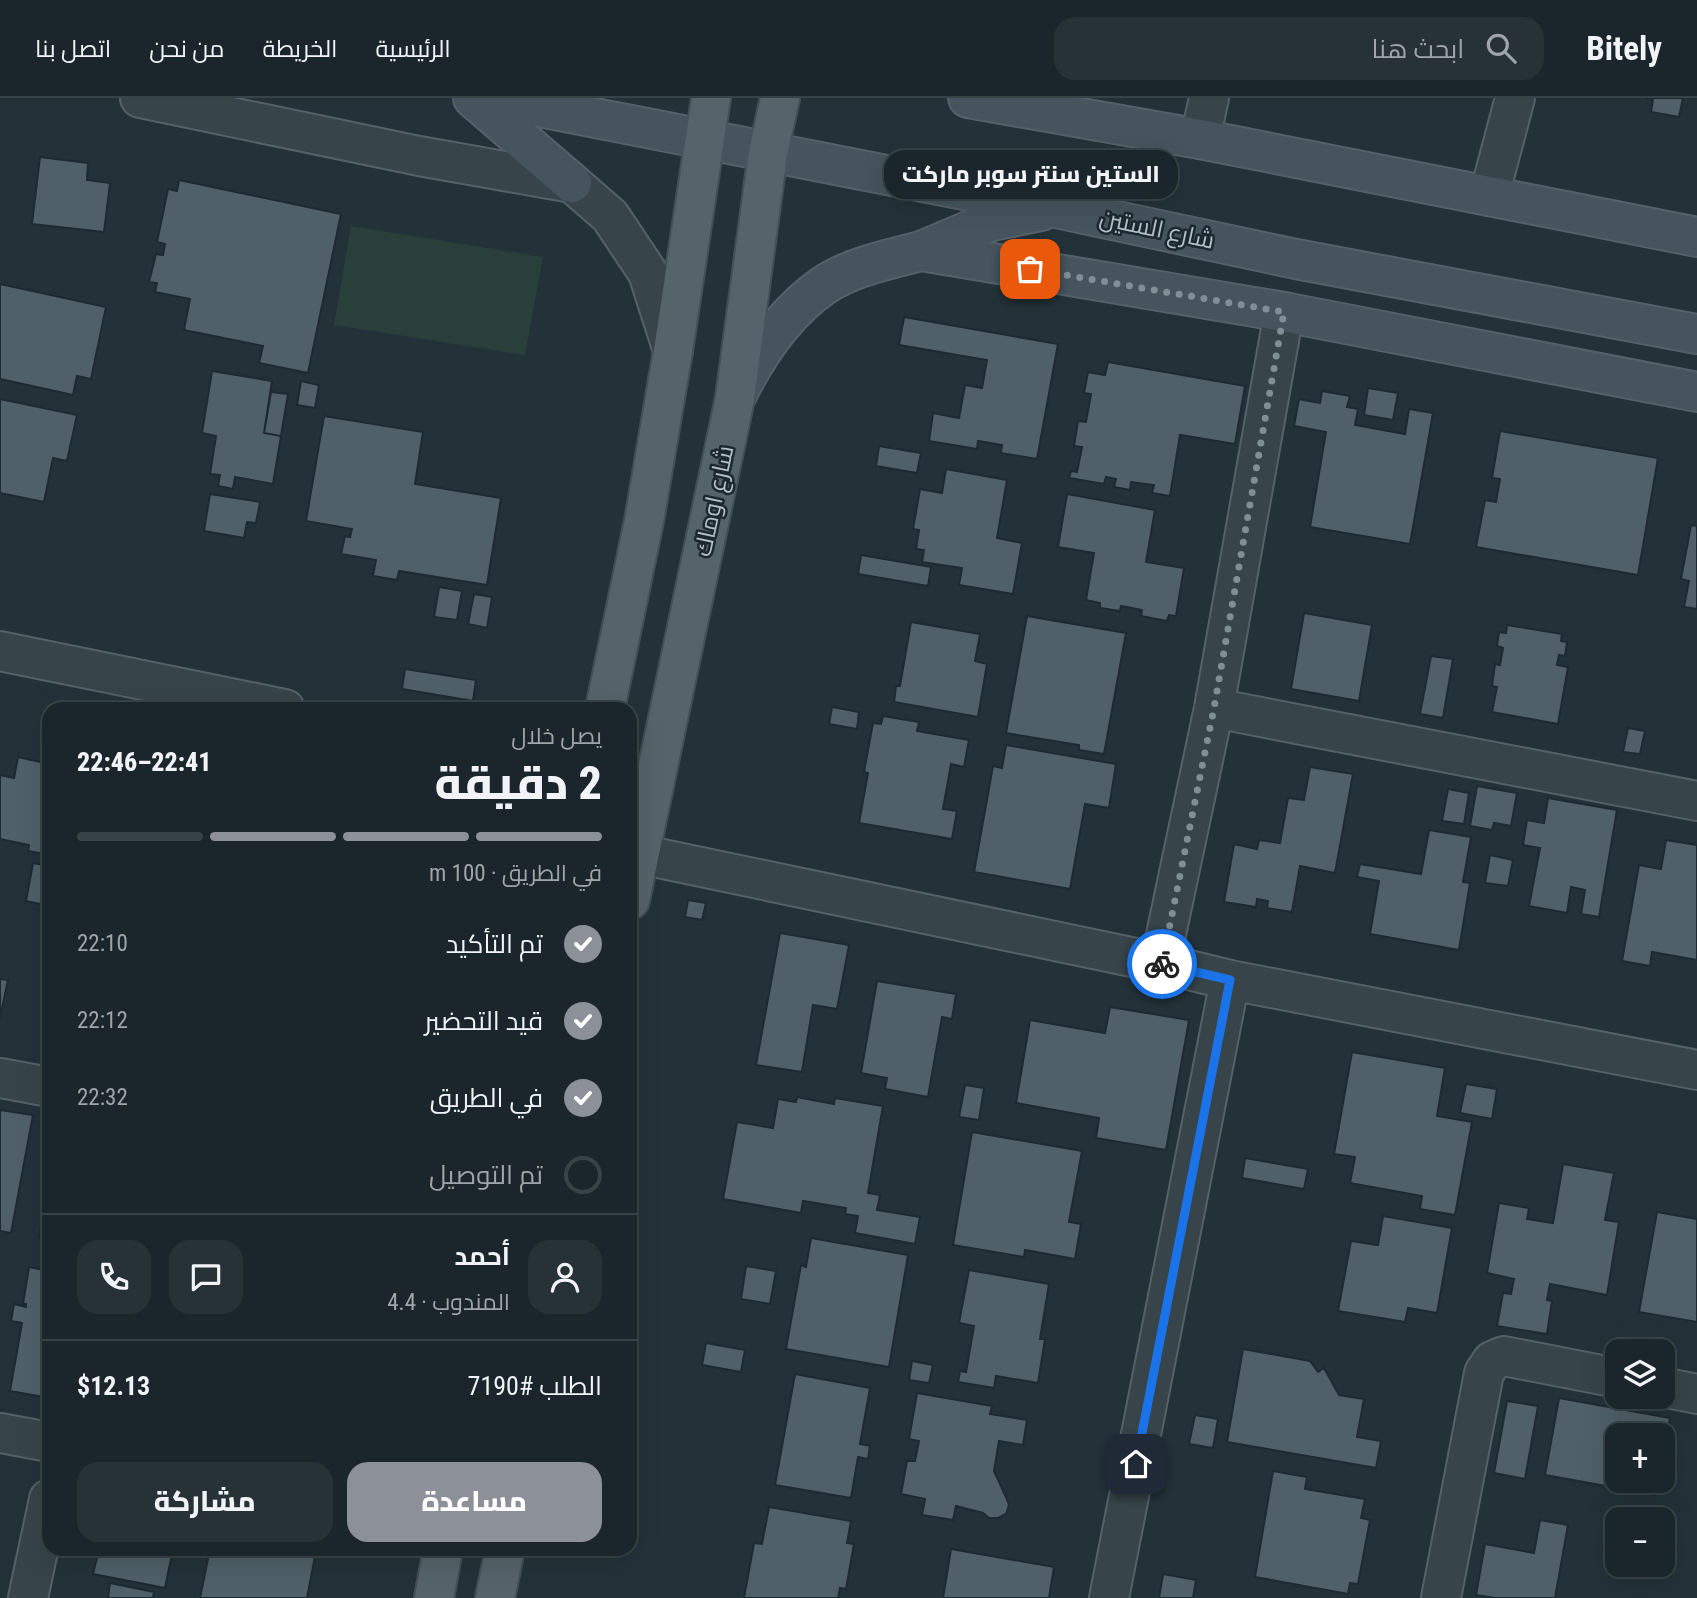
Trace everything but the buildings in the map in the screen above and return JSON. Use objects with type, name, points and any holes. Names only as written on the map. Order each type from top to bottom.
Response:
[{"type":"main road","points":[[473,98],[572,183]]},
{"type":"main road","name":"شارع الستين","points":[[494,98],[1056,208],[1296,259],[1697,334]]},
{"type":"main road","points":[[606,702],[644,521],[711,98]]},
{"type":"main road","name":"شارع اوماك","points":[[637,864],[735,398],[768,153],[780,98]]},
{"type":"main road","points":[[968,98],[1200,139],[1697,237]]},
{"type":"main road","points":[[735,398],[755,359],[783,322],[824,285],[869,265],[921,251],[992,221],[1056,208]]},
{"type":"main road","points":[[921,251],[1284,312],[1697,392]]},
{"type":"main road","points":[[434,1598],[442,1556]]},
{"type":"main road","points":[[495,1598],[504,1556]]},
{"type":"street","points":[[140,98],[406,153],[572,183],[610,216],[648,273],[673,351]]},
{"type":"street","points":[[1200,139],[1209,98]]},
{"type":"street","points":[[1489,196],[1515,98]]},
{"type":"street","points":[[1160,963],[1214,708],[1284,312]]},
{"type":"street","points":[[0,651],[251,702]]},
{"type":"street","points":[[1214,708],[1697,801]]},
{"type":"street","points":[[639,854],[1230,980],[1697,1070]]},
{"type":"street","points":[[1109,1598],[1230,980]]},
{"type":"street","points":[[0,1078],[42,1086]]},
{"type":"street","points":[[1441,1598],[1484,1373],[1492,1361],[1504,1356],[1605,1376]]},
{"type":"street","points":[[1675,1390],[1697,1394]]},
{"type":"street","points":[[0,1433],[42,1441]]},
{"type":"street","points":[[28,1598],[42,1532]]},
{"type":"green space","points":[[351,226],[543,257],[525,355],[334,325]]},
{"type":"way so far","points":[[1030,269],[1284,312],[1214,708],[1160,963],[1162,964]]},
{"type":"place","name":"الستين سنتر سوبر ماركت","points":[[1030,269]]},
{"type":"route","points":[[1136,1464],[1230,980],[1162,964]]}]
